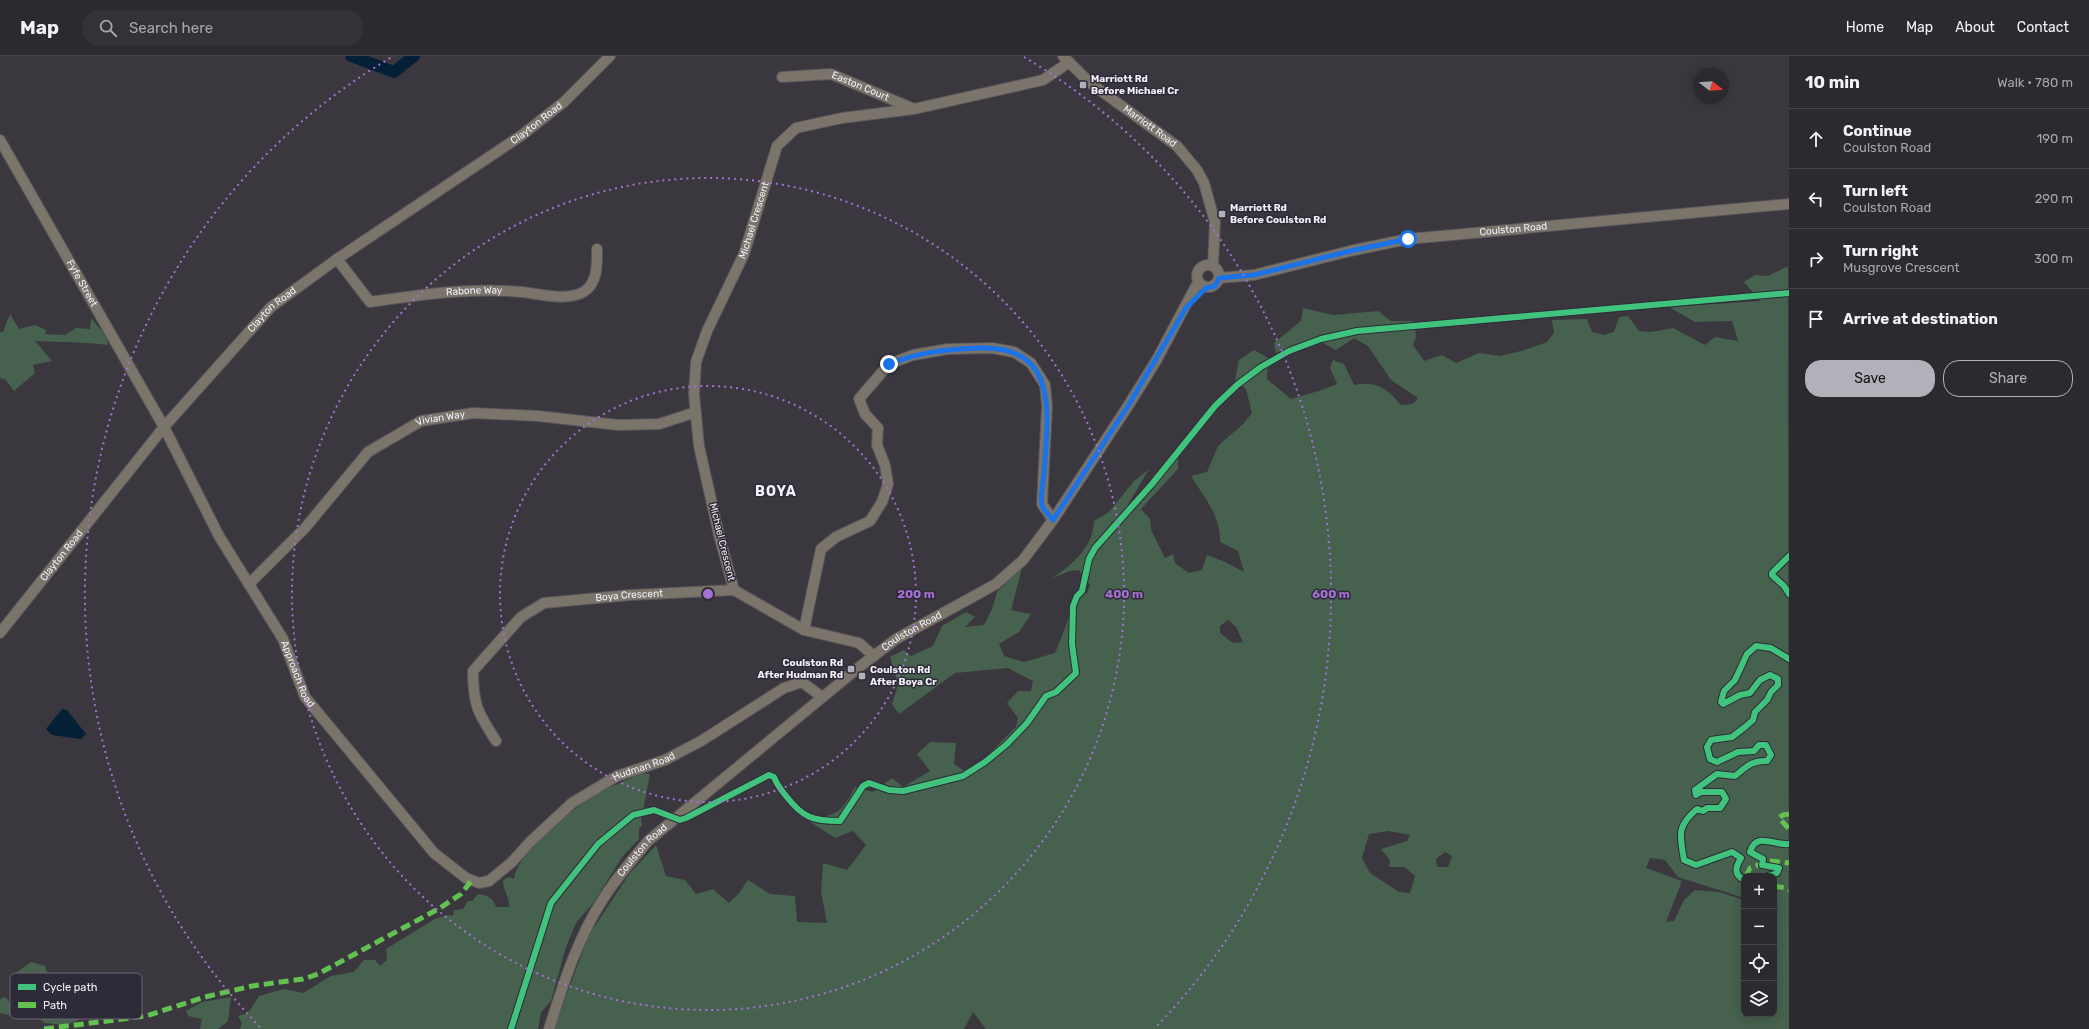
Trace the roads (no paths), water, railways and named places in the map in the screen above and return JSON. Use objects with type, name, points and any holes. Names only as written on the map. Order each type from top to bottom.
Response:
[{"type":"street","name":"Clayton Road","points":[[0,633],[164,427],[272,307],[337,259],[522,135],[564,102],[610,56]]},
{"type":"street","name":"Michael Crescent","points":[[734,590],[719,536],[699,446],[694,394],[696,362],[708,331],[744,254],[777,146],[796,128],[842,118],[914,109],[1043,80],[1065,60]]},
{"type":"street","name":"Marriott Road","points":[[1065,60],[1090,83],[1177,146],[1197,170],[1210,199],[1212,215],[1208,254],[1203,266],[1198,271],[1202,285]]},
{"type":"street","name":"Easton Court","points":[[782,77],[831,74],[914,109]]},
{"type":"street","name":"Fyfe Street","points":[[0,140],[164,427]]},
{"type":"street","name":"Coulston Road","points":[[1203,266],[1217,272],[1241,277],[1408,239],[1789,204]]},
{"type":"street","name":"Marriott Road","points":[[1212,215],[1215,222],[1217,272]]},
{"type":"street","name":"Rabone Way","points":[[337,259],[370,302],[450,291],[514,291],[569,296],[586,290],[592,283],[597,267],[597,249]]},
{"type":"street","name":"Coulston Road","points":[[549,1029],[568,970],[585,930],[602,899],[625,867],[648,841],[782,732],[822,697],[874,656],[896,639],[996,584],[1022,560],[1053,520],[1128,406],[1186,308],[1202,285],[1215,286],[1217,272]]},
{"type":"street","points":[[804,630],[821,549],[836,538],[870,521],[882,502],[888,484],[885,465],[877,445],[878,428],[865,414],[859,399],[889,364],[913,355],[948,349],[992,348],[1014,352],[1031,364],[1044,385],[1047,406],[1042,504],[1053,520]]},
{"type":"street","name":"Vivian Way","points":[[249,584],[305,528],[368,452],[421,421],[473,413],[538,416],[618,425],[659,424],[696,412]]},
{"type":"street","name":"Approach Road","points":[[164,427],[219,536],[283,639],[305,697],[434,853],[466,878],[479,883]]},
{"type":"street","points":[[734,590],[804,630],[850,640],[867,648],[874,656]]},
{"type":"street","name":"Boya Crescent","points":[[496,741],[478,712],[473,690],[473,671],[491,648],[526,613],[544,603],[630,595],[734,590]]},
{"type":"street","name":"Hudman Road","points":[[479,883],[489,881],[500,873],[572,803],[617,776],[665,760],[695,744],[784,688],[802,682],[822,697]]},
{"type":"water","points":[[62,709],[67,710],[86,734],[81,739],[52,735],[46,729]]},
{"type":"waterway","points":[[351,56],[394,72],[414,56]]},
{"type":"place","name":"Marriott Rd Before Michael Cr","points":[[1083,85]]},
{"type":"place","name":"Marriott Rd Before Coulston Rd","points":[[1222,214]]},
{"type":"place","name":"Coulston Rd After Hudman Rd","points":[[851,669]]},
{"type":"place","name":"Coulston Rd After Boya Cr","points":[[862,676]]},
{"type":"district","name":"BOYA","points":[[776,491]]}]
